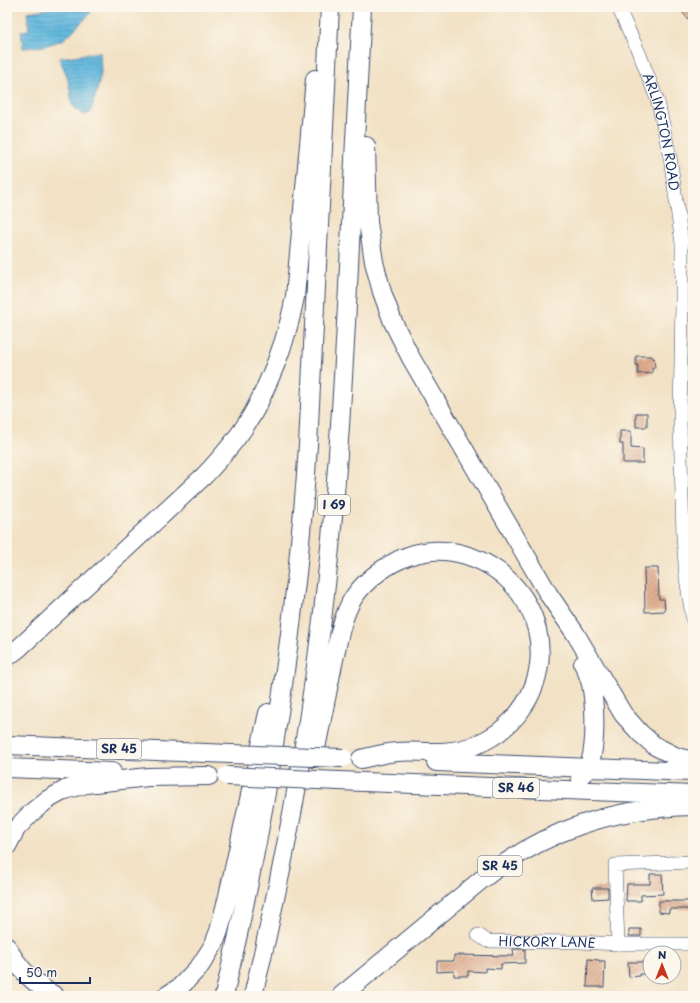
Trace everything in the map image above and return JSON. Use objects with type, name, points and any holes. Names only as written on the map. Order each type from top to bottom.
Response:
[{"type":"highway","points":[[7,657],[205,475],[248,422],[261,398],[276,365],[286,337],[295,297],[315,80],[325,7]]},
{"type":"highway","name":"I 69","points":[[224,996],[243,914],[277,732],[299,557],[306,467],[330,7]]},
{"type":"highway","points":[[363,7],[368,222],[374,262],[382,292],[393,322],[410,358],[549,595],[585,667],[591,685],[594,701],[593,745],[588,768],[581,776],[573,780],[545,789]]},
{"type":"highway","name":"I 69","points":[[253,996],[274,905],[306,738],[320,637],[336,485],[342,398],[363,7]]},
{"type":"highway","points":[[274,905],[306,795],[343,621],[353,600],[362,587],[384,568],[409,556],[423,552],[439,551],[466,555],[478,559],[498,570],[526,601],[535,620],[539,640],[539,659],[536,679],[526,702],[518,713],[498,733],[487,740],[463,749],[448,752],[397,752],[361,759]]},
{"type":"highway","points":[[549,595],[575,633],[623,714],[632,726],[655,746],[677,757],[693,762]]},
{"type":"highway","points":[[166,996],[180,987],[200,966],[214,944],[219,932],[268,716],[290,631]]},
{"type":"highway","name":"SR 45","points":[[7,745],[693,772]]},
{"type":"highway","name":"SR 46","points":[[7,768],[693,795]]},
{"type":"highway","points":[[7,846],[16,829],[31,813],[47,800],[65,790],[86,784],[148,777],[209,776]]},
{"type":"highway","name":"SR 45","points":[[341,996],[481,880],[500,866],[537,844],[554,835],[597,819],[639,810],[693,806]]},
{"type":"highway","points":[[7,947],[23,971],[44,990],[55,996]]},
{"type":"street","name":"ARLINGTON ROAD","points":[[618,7],[640,54],[658,102],[670,157],[682,237],[680,419],[688,540],[686,578],[693,622]]},
{"type":"street","points":[[618,944],[615,865],[693,862]]},
{"type":"street","name":"HICKORY LANE","points":[[478,936],[487,941],[693,944]]},
{"type":"water","points":[[62,7],[89,7],[91,12],[63,40],[44,46],[23,48],[21,31],[29,30],[27,12]]},
{"type":"water","points":[[100,52],[101,73],[98,87],[90,113],[84,115],[72,105],[67,76],[59,58]]},
{"type":"building","points":[[678,7],[693,7],[693,16],[688,19]]},
{"type":"building","points":[[636,356],[652,356],[652,358],[654,358],[655,368],[652,368],[652,373],[638,374]]},
{"type":"building","points":[[636,413],[647,413],[647,427],[636,427]]},
{"type":"building","points":[[620,431],[631,431],[631,448],[643,449],[643,463],[623,463],[623,444],[620,444]]},
{"type":"building","points":[[644,568],[658,568],[659,599],[664,599],[665,611],[645,612]]},
{"type":"building","points":[[650,874],[662,874],[663,894],[641,895],[641,901],[626,901],[627,884],[650,884]]},
{"type":"building","points":[[592,888],[608,888],[608,898],[593,899]]},
{"type":"building","points":[[659,901],[693,901],[693,909],[669,909],[669,913],[659,912]]},
{"type":"building","points":[[629,929],[641,929],[641,936],[629,936]]},
{"type":"building","points":[[513,949],[525,949],[525,963],[501,964],[501,969],[485,968],[485,972],[468,971],[468,976],[454,976],[454,971],[437,972],[437,961],[454,961],[454,955],[514,956]]},
{"type":"building","points":[[588,959],[605,961],[604,987],[587,987]]},
{"type":"building","points":[[628,962],[642,962],[642,974],[640,974],[640,976],[629,977]]}]
